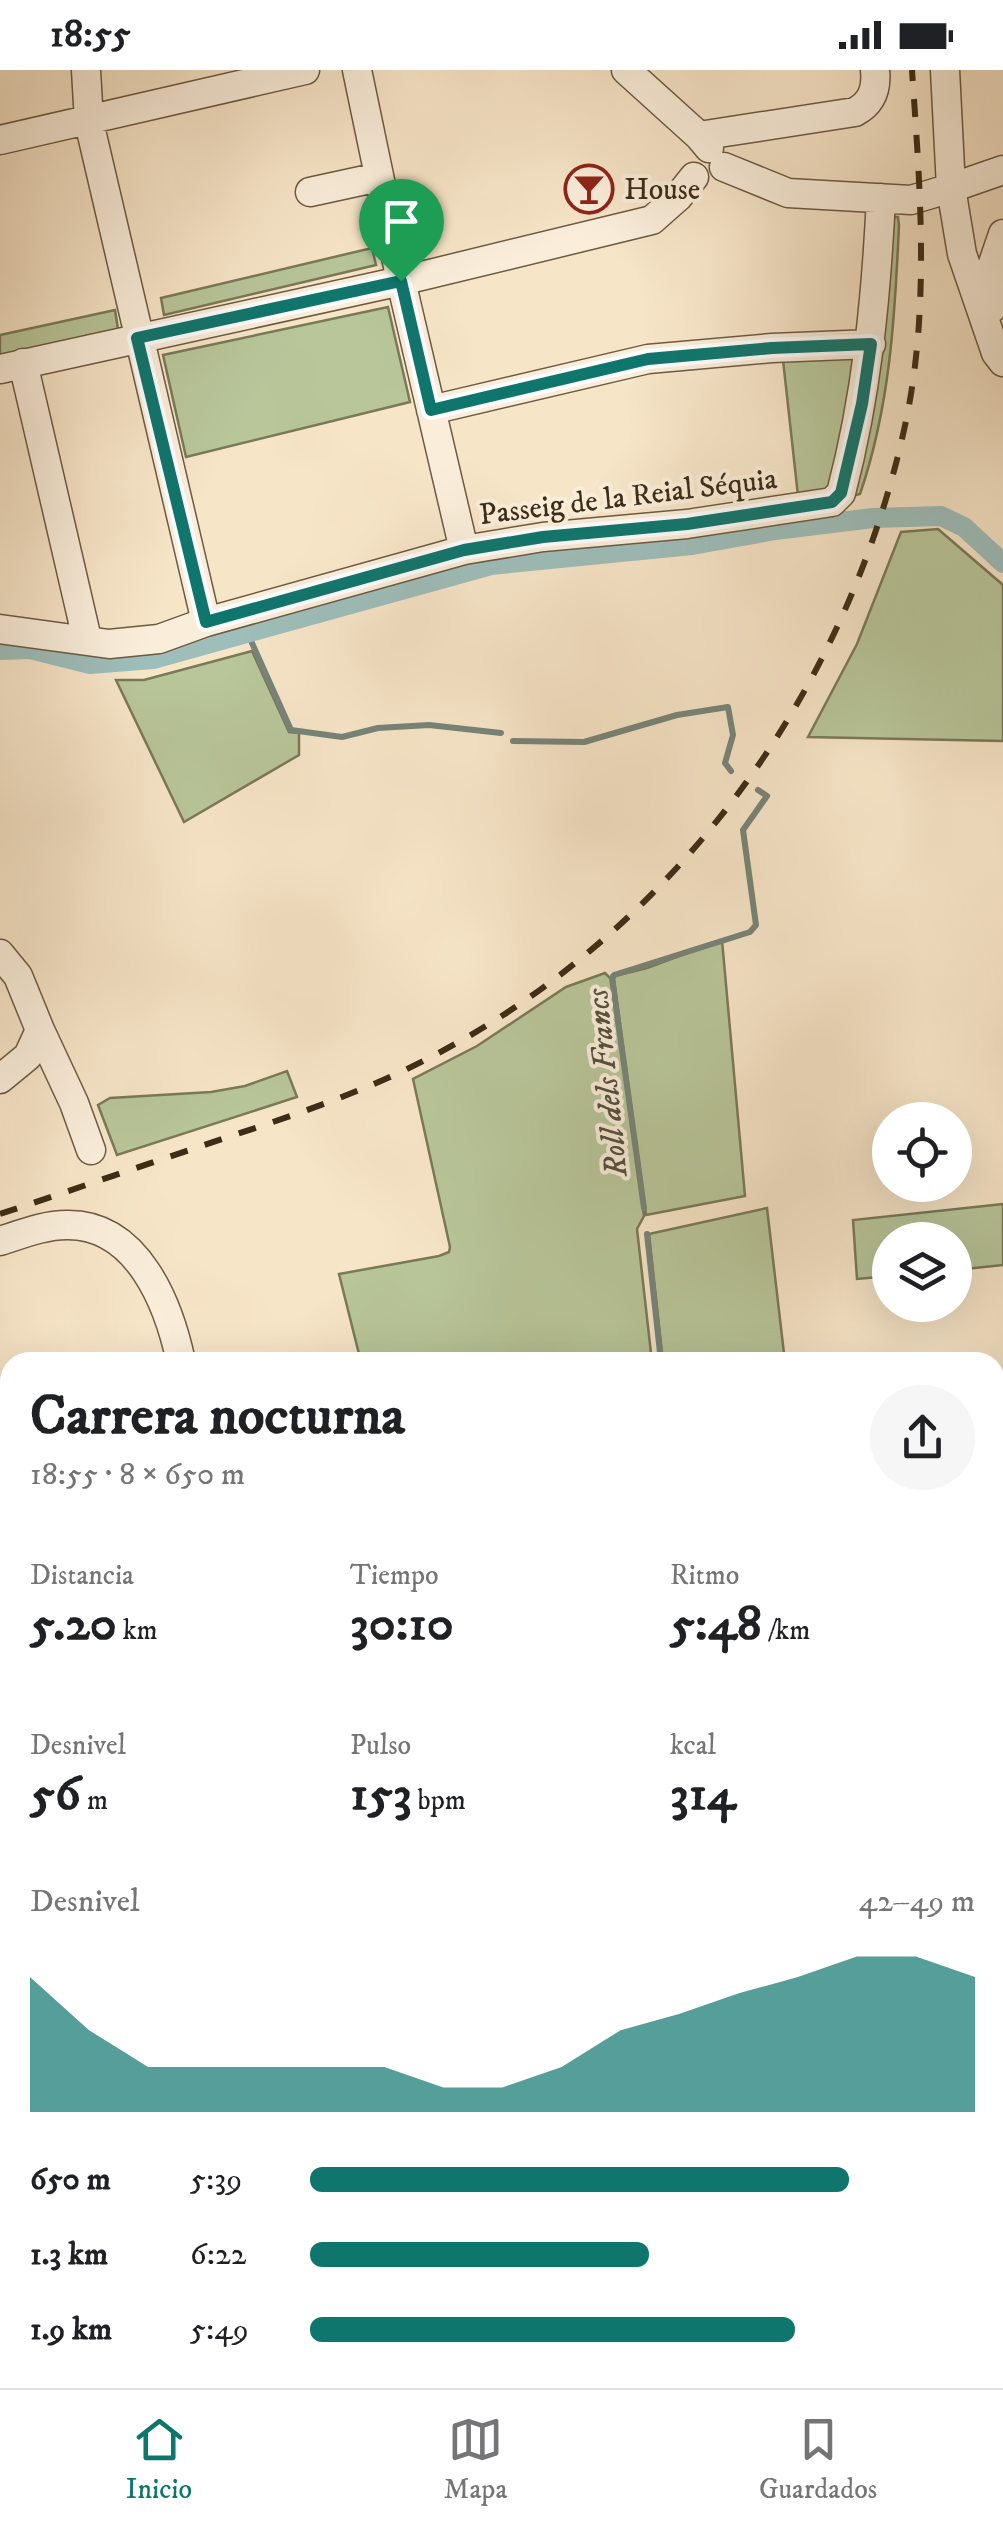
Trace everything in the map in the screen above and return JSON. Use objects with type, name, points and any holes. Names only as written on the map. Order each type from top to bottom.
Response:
[{"type":"street","points":[[86,70],[89,122],[206,622]]},
{"type":"street","points":[[0,140],[305,70]]},
{"type":"street","points":[[357,70],[464,550]]},
{"type":"street","points":[[626,70],[712,152],[788,192],[922,198],[1003,170]]},
{"type":"street","points":[[712,152],[866,107],[874,93],[875,70]]},
{"type":"street","points":[[945,70],[955,219],[962,254],[996,353],[1003,362]]},
{"type":"street","points":[[87,639],[12,366],[401,281],[652,220],[694,177],[702,184],[713,184],[721,177],[712,152]]},
{"type":"street","points":[[310,192],[379,176]]},
{"type":"street","points":[[431,410],[648,359],[871,344],[881,198]]},
{"type":"street","points":[[922,198],[955,219],[976,240],[993,241],[1003,235]]},
{"type":"street","points":[[1003,235],[993,257],[988,288],[1003,343]]},
{"type":"street","name":"Passeig de la Reial Séquia","points":[[0,629],[109,644],[159,639],[206,622],[464,550],[543,537],[687,524],[832,502],[841,493],[862,404],[871,344]]},
{"type":"street","points":[[0,954],[18,976],[74,1103],[90,1150]]},
{"type":"street","points":[[0,1079],[28,1056],[40,1030]]},
{"type":"street","points":[[0,1242],[37,1229],[70,1224],[124,1245],[152,1282],[176,1352]]},
{"type":"green space","points":[[886,217],[898,217],[899,225],[889,361],[870,461],[860,494],[848,497]]},
{"type":"green space","points":[[372,248],[376,265],[164,315],[161,298]]},
{"type":"green space","points":[[388,307],[410,402],[186,457],[163,355]]},
{"type":"green space","points":[[115,310],[118,329],[0,355],[0,335]]},
{"type":"green space","points":[[836,355],[855,360],[833,490],[798,496],[783,360]]},
{"type":"green space","points":[[938,529],[1003,585],[1003,741],[808,737],[857,644],[901,532]]},
{"type":"green space","points":[[252,651],[289,732],[299,733],[299,755],[184,822],[116,680],[144,680]]},
{"type":"green space","points":[[722,940],[745,1196],[646,1215],[614,979]]},
{"type":"green space","points":[[605,973],[611,979],[644,1216],[637,1229],[651,1352],[358,1352],[339,1274],[439,1256],[449,1252],[450,1247],[413,1079],[477,1046],[566,987]]},
{"type":"green space","points":[[287,1071],[297,1097],[117,1155],[98,1105],[110,1098],[245,1086]]},
{"type":"green space","points":[[1003,1204],[1003,1265],[972,1268],[972,1222],[872,1222],[872,1278],[857,1279],[853,1220]]},
{"type":"green space","points":[[767,1208],[784,1352],[662,1352],[649,1234]]},
{"type":"waterway","points":[[0,650],[30,649],[90,664],[153,659],[491,565],[692,545],[873,518],[941,516],[964,527],[1003,563]]},
{"type":"waterway","points":[[247,632],[291,730],[342,737],[378,728],[429,725],[501,733]]},
{"type":"waterway","points":[[513,741],[584,742],[677,715],[728,707],[733,735],[725,763],[731,771]]},
{"type":"waterway","name":"Roll dels Francs","points":[[644,1208],[612,978],[750,932],[756,925],[743,830],[767,796],[758,790]]},
{"type":"waterway","name":"Roll dels Francs","points":[[647,1234],[660,1352]]},
{"type":"railway","points":[[0,1214],[304,1111],[431,1057],[519,1004],[601,942],[674,871],[739,792],[795,707],[842,616],[879,520],[906,421],[921,290],[912,70]]},
{"type":"place","name":"House","points":[[589,189]]},
{"type":"route","points":[[401,281],[431,410],[648,359],[871,344],[862,404],[841,493],[832,502],[687,524],[543,537],[464,550],[206,622],[137,338],[401,281]]}]
